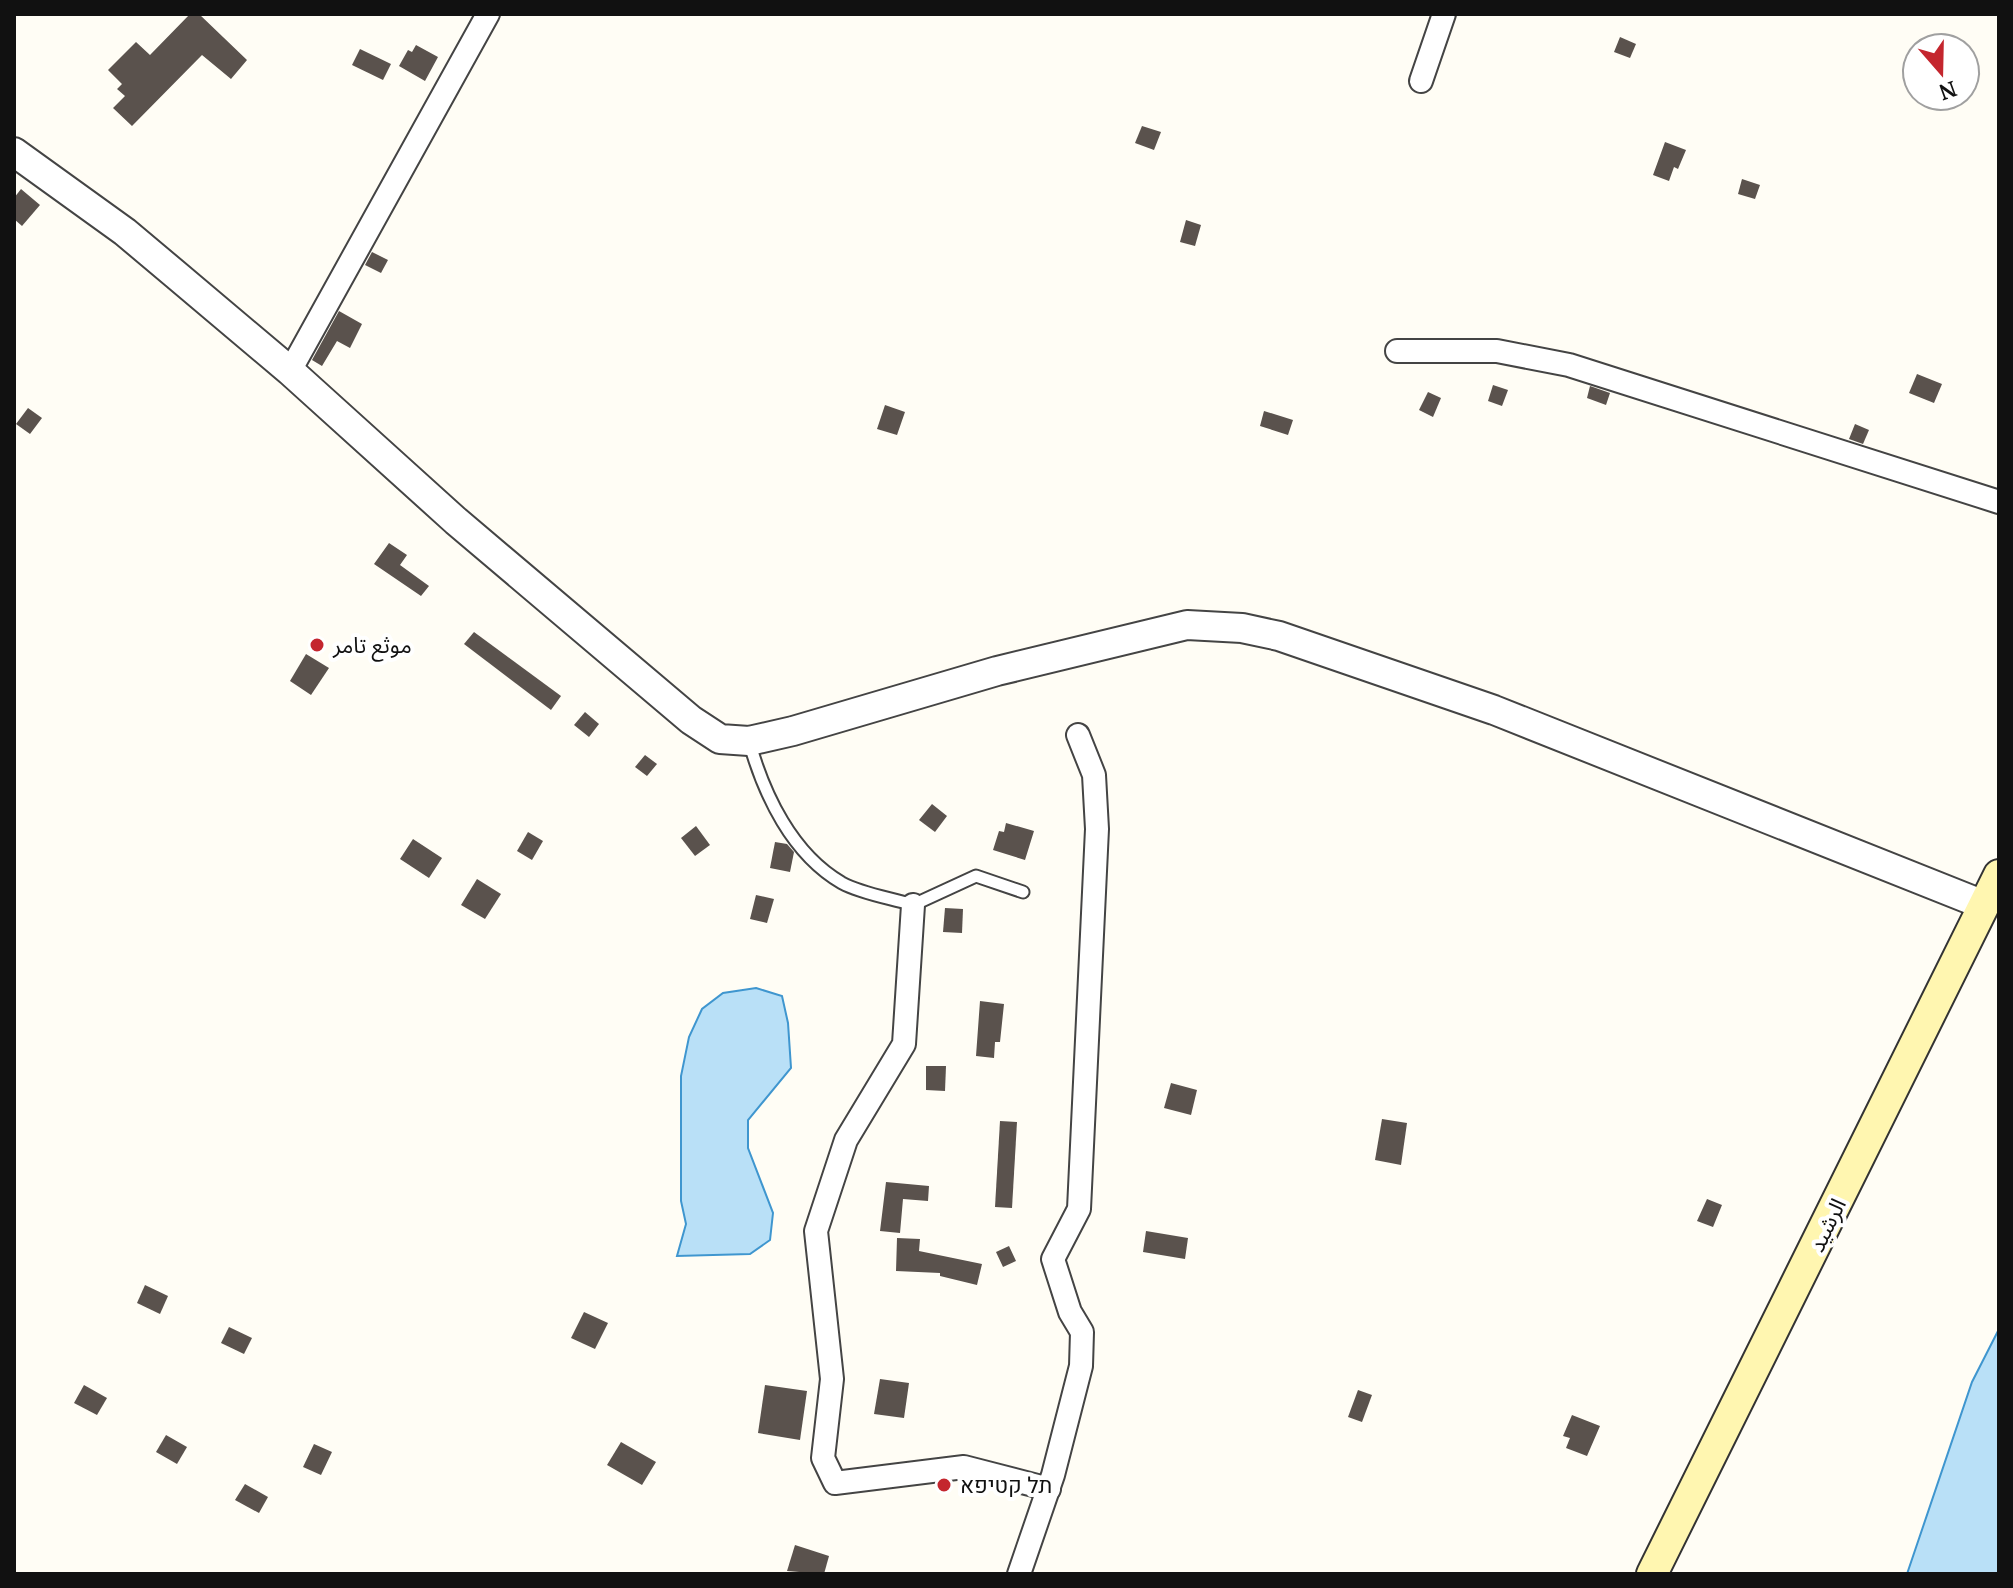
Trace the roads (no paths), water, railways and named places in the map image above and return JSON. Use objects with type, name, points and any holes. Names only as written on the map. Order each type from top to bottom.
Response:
[{"type":"main road","name":"الرشيد","points":[[1652,1574],[1999,875]]},
{"type":"street","points":[[290,371],[488,14]]},
{"type":"street","points":[[1421,81],[1444,14]]},
{"type":"street","points":[[14,152],[125,232],[290,371],[456,521],[691,720],[720,739],[749,741],[1132,637],[1187,625],[1242,628],[1279,636],[1494,710],[1984,905]]},
{"type":"street","points":[[1397,351],[1497,351],[1569,365],[1999,502]]},
{"type":"street","points":[[1019,1574],[1049,1489],[1081,1366],[1082,1332],[1070,1312],[1053,1259],[1079,1209],[1097,829],[1094,775],[1078,735]]},
{"type":"street","points":[[913,905],[904,1044],[846,1140],[816,1231],[832,1379],[823,1458],[835,1483],[964,1467],[1049,1489]]},
{"type":"lane","points":[[749,741],[768,796],[809,860],[844,884],[913,905],[976,876],[1023,892]]},
{"type":"water","points":[[756,988],[782,996],[788,1023],[791,1068],[748,1120],[748,1148],[773,1213],[770,1240],[750,1254],[677,1256],[686,1224],[681,1201],[681,1076],[689,1037],[702,1009],[723,993]]},
{"type":"water","points":[[1999,1329],[1999,1574],[1907,1574],[1972,1382]]},
{"type":"place","name":"موثع تامر","points":[[317,645]]},
{"type":"place","name":"תל קטיפא","points":[[944,1485]]}]
